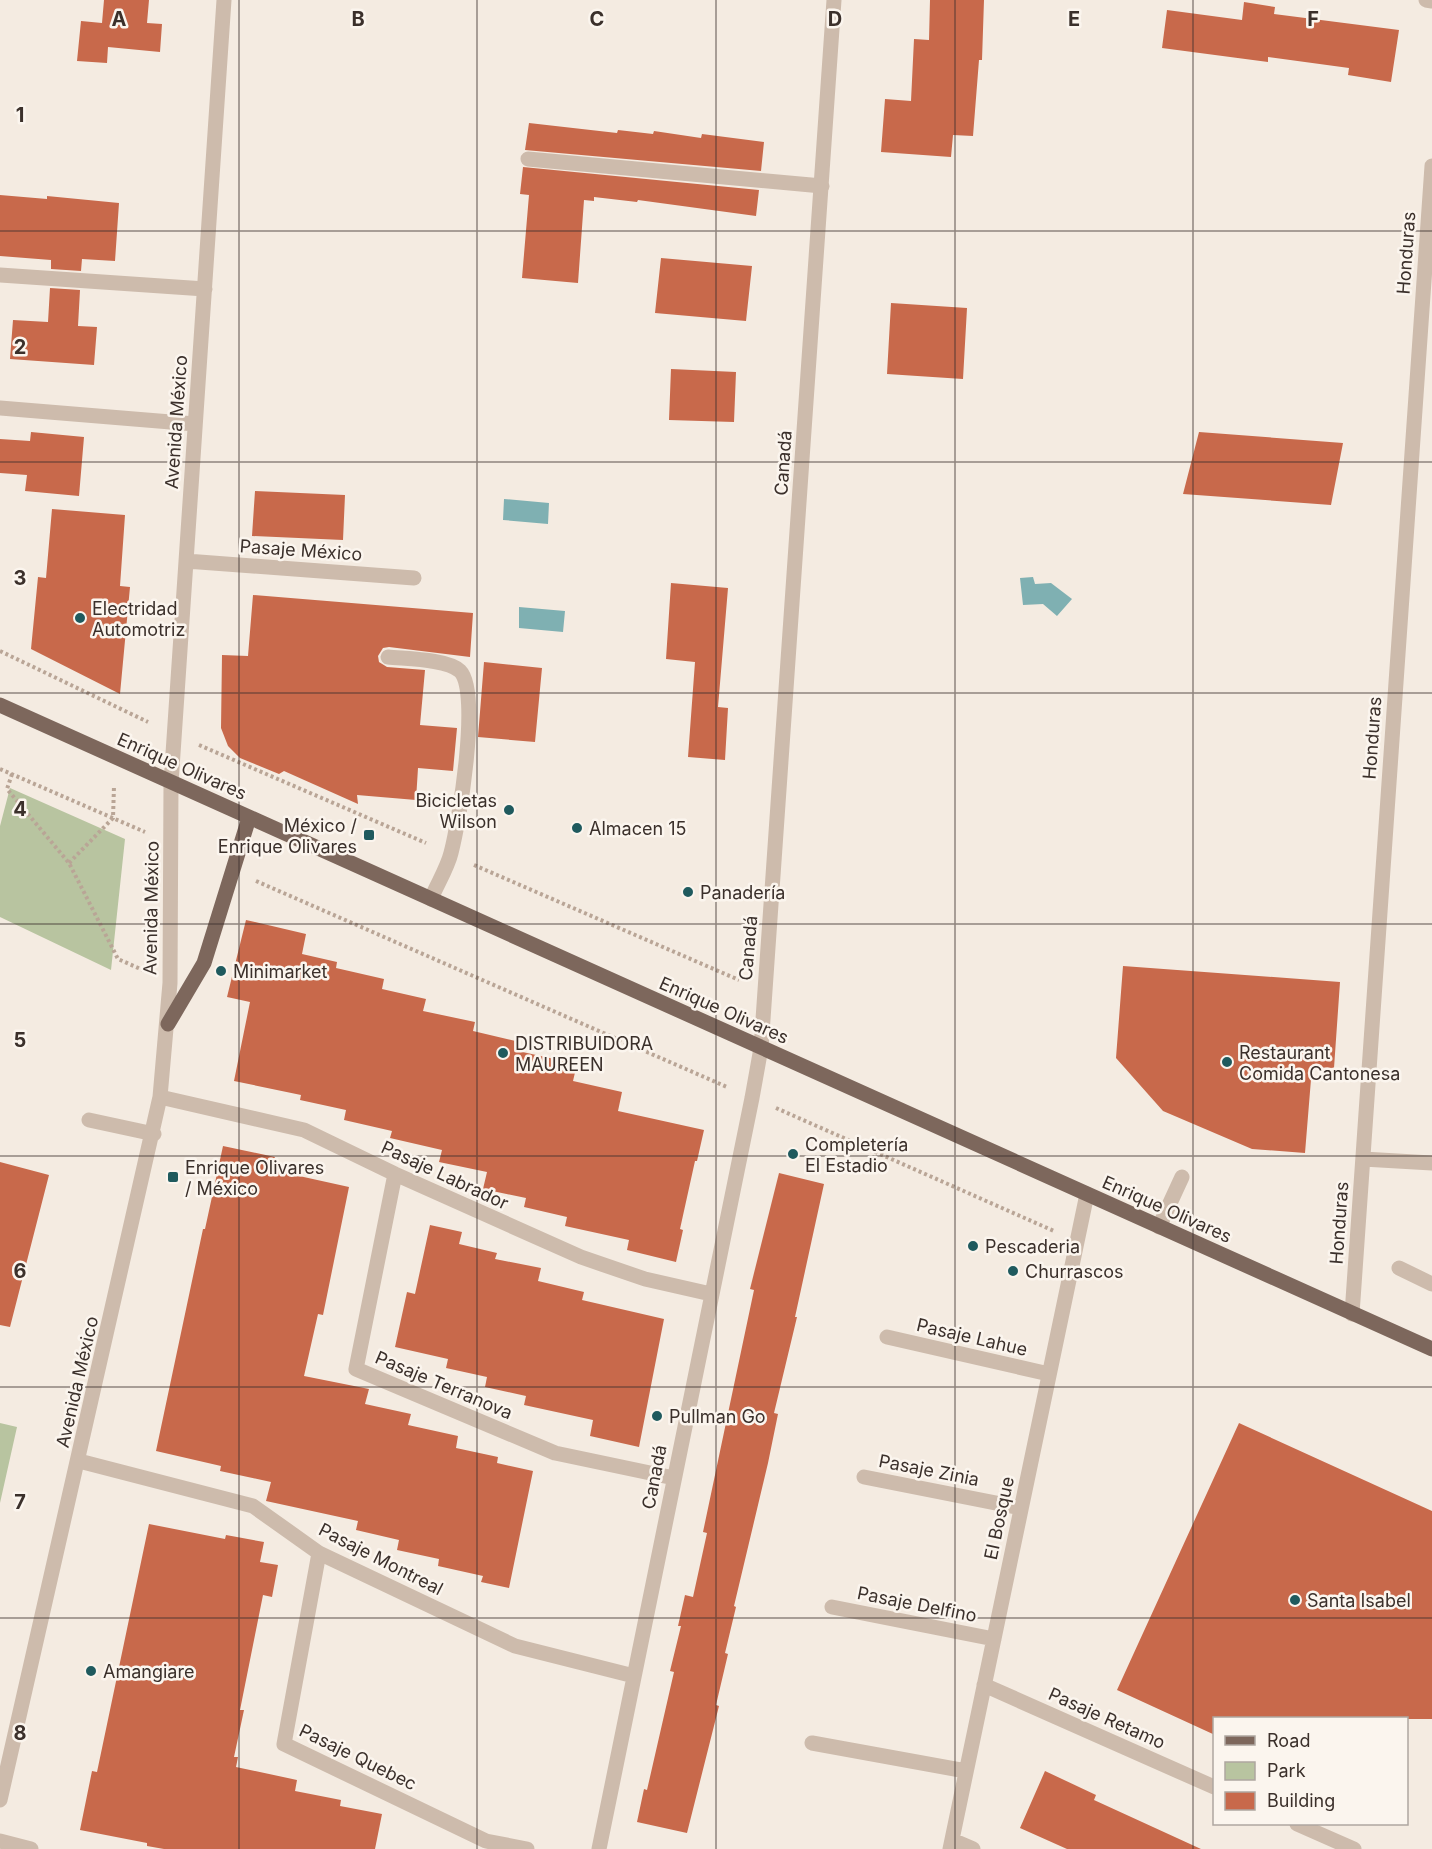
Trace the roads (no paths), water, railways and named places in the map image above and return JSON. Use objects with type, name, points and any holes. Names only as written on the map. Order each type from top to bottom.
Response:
[{"type":"main road","name":"Enrique Olivares","points":[[0,705],[1352,1314],[1432,1347]]},
{"type":"main road","points":[[168,1024],[204,963],[249,818]]},
{"type":"street","name":"Avenida México","points":[[0,1800],[154,1134],[160,1098],[170,983],[171,783],[224,0]]},
{"type":"street","name":"Canadá","points":[[599,1849],[761,1048],[834,0]]},
{"type":"street","points":[[1426,0],[1432,1]]},
{"type":"street","points":[[528,159],[822,186]]},
{"type":"street","name":"Honduras","points":[[1352,1314],[1432,166]]},
{"type":"street","points":[[0,275],[205,289]]},
{"type":"street","points":[[0,408],[195,424]]},
{"type":"street","name":"Pasaje México","points":[[186,561],[414,578]]},
{"type":"street","points":[[388,657],[444,664],[459,670],[467,682],[469,740],[457,823],[451,854],[430,899]]},
{"type":"street","name":"Pasaje Labrador","points":[[160,1098],[304,1130],[394,1174],[582,1257],[645,1279],[711,1294]]},
{"type":"street","points":[[89,1120],[154,1134]]},
{"type":"street","points":[[1363,1159],[1432,1163]]},
{"type":"street","name":"Pasaje Terranova","points":[[394,1174],[356,1369],[555,1454],[674,1478]]},
{"type":"street","points":[[1160,1227],[1182,1177]]},
{"type":"street","name":"El Bosque","points":[[951,1844],[1087,1194]]},
{"type":"street","points":[[1399,1268],[1432,1284]]},
{"type":"street","name":"Pasaje Lahue","points":[[887,1337],[1049,1374]]},
{"type":"street","name":"Pasaje Montreal","points":[[79,1461],[253,1506],[320,1553],[514,1646],[634,1676]]},
{"type":"street","name":"Pasaje Zinia","points":[[864,1477],[1021,1508]]},
{"type":"street","name":"Pasaje Quebec","points":[[320,1553],[284,1744],[486,1841],[527,1849]]},
{"type":"street","name":"Pasaje Delfino","points":[[832,1607],[994,1640]]},
{"type":"street","name":"Pasaje Retamo","points":[[984,1685],[1213,1786]]},
{"type":"street","points":[[812,1743],[966,1771]]},
{"type":"street","points":[[1299,1825],[1354,1849]]},
{"type":"street","points":[[0,1841],[31,1849]]},
{"type":"street","points":[[951,1844],[973,1849]]},
{"type":"water","points":[[504,499],[549,503],[548,524],[503,520]]},
{"type":"water","points":[[1033,577],[1035,584],[1051,583],[1072,599],[1057,616],[1043,604],[1023,605],[1020,578]]},
{"type":"water","points":[[519,607],[565,611],[563,632],[519,628]]},
{"type":"place","name":"Electridad Automotriz","points":[[80,618]]},
{"type":"place","name":"Bicicletas Wilson","points":[[509,810]]},
{"type":"place","name":"Almacen 15","points":[[577,828]]},
{"type":"place","name":"México / Enrique Olivares","points":[[369,835]]},
{"type":"place","name":"Panadería","points":[[688,892]]},
{"type":"place","name":"Minimarket","points":[[221,971]]},
{"type":"place","name":"DISTRIBUIDORA MAUREEN","points":[[503,1053]]},
{"type":"place","name":"Restaurant Comida Cantonesa","points":[[1227,1062]]},
{"type":"place","name":"Completería El Estadio","points":[[793,1154]]},
{"type":"place","name":"Enrique Olivares / México","points":[[173,1177]]},
{"type":"place","name":"Pescaderia","points":[[973,1246]]},
{"type":"place","name":"Churrascos","points":[[1013,1271]]},
{"type":"place","name":"Pullman Go","points":[[657,1416]]},
{"type":"place","name":"Santa Isabel","points":[[1295,1600]]},
{"type":"place","name":"Amangiare","points":[[91,1671]]}]
